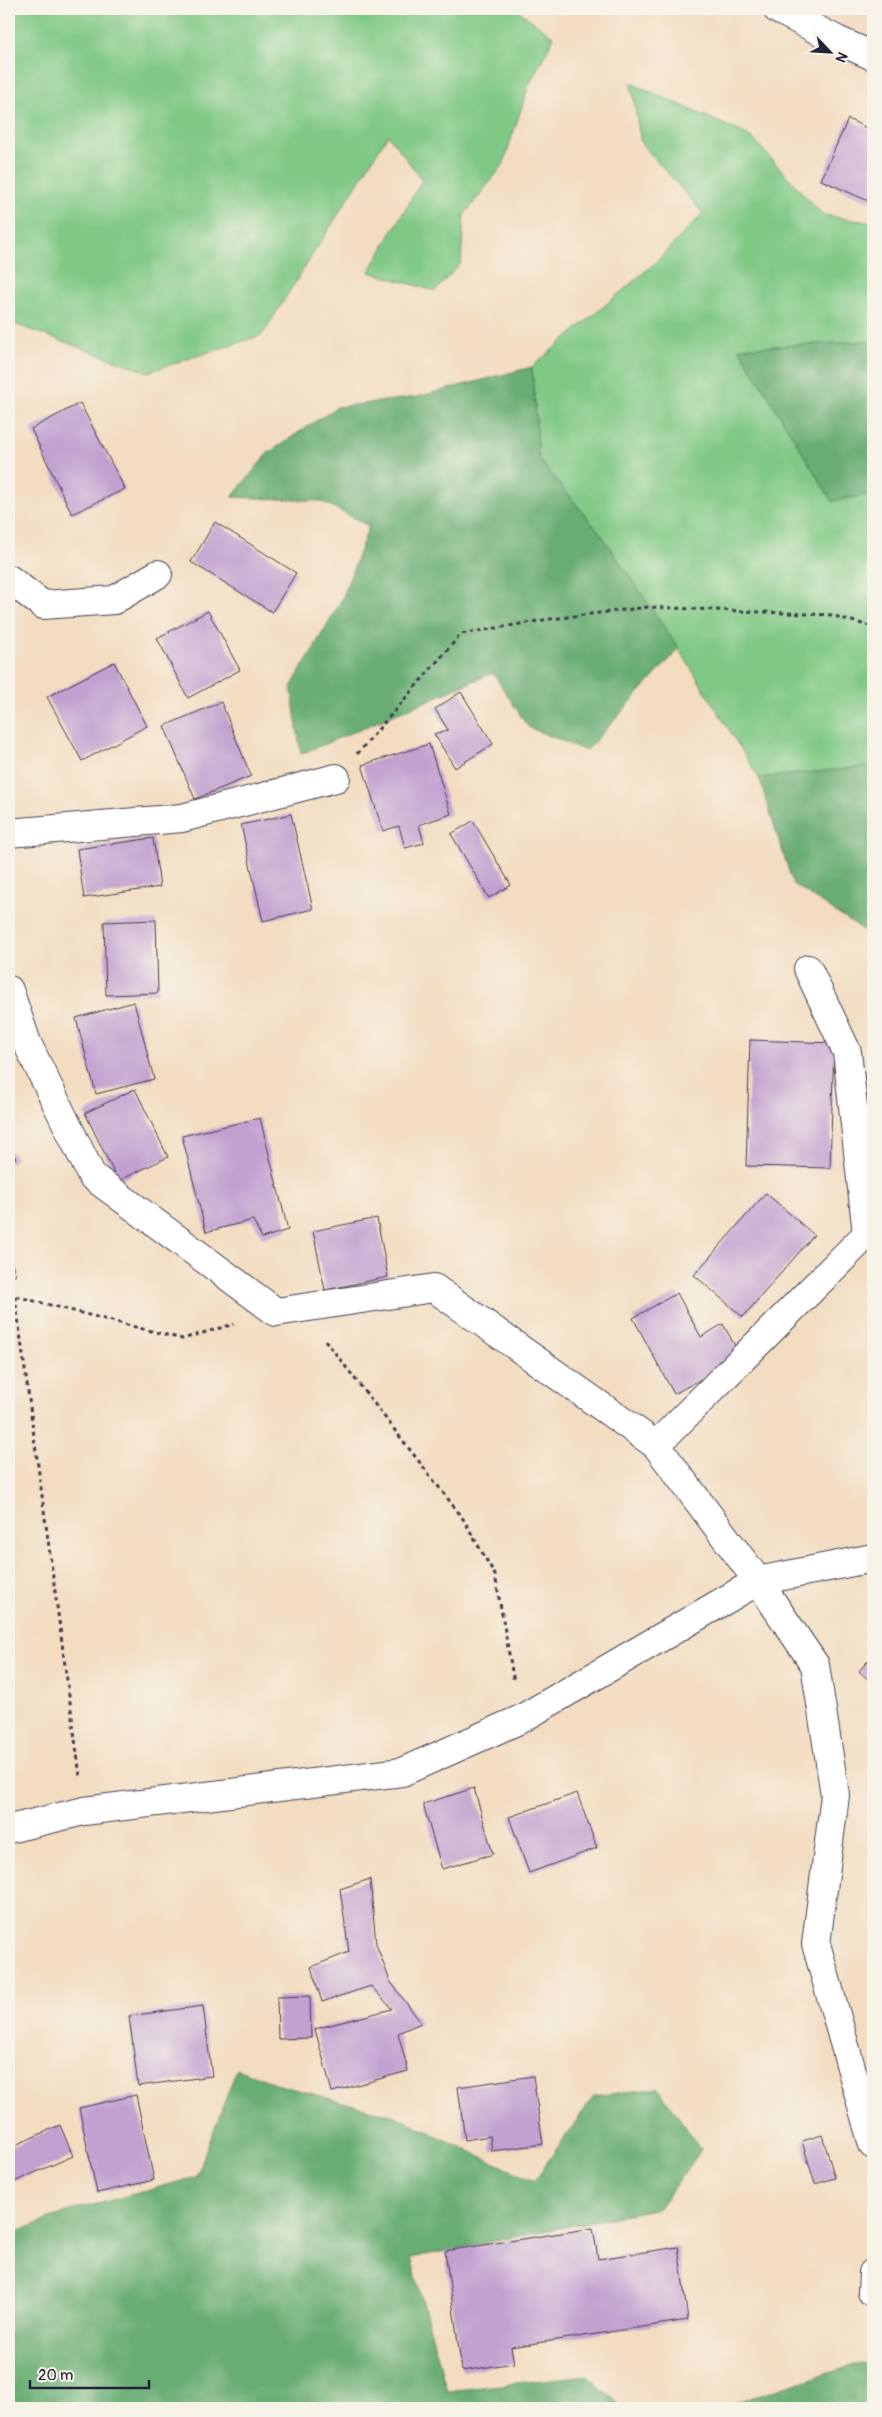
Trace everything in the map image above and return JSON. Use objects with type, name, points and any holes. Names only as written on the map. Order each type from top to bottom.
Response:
[{"type":"street","points":[[777,9],[836,40],[873,56]]},
{"type":"street","points":[[9,579],[43,605],[114,600],[158,574]]},
{"type":"street","points":[[9,833],[182,818],[336,778]]},
{"type":"street","points":[[656,1445],[866,1234],[847,1052],[808,969]]},
{"type":"street","points":[[9,990],[27,1043],[92,1176],[276,1312],[434,1288],[656,1445],[758,1581],[815,1665],[835,1795],[816,1944],[873,2145]]},
{"type":"street","points":[[9,1829],[84,1811],[402,1772],[521,1719],[758,1581],[873,1558]]},
{"type":"path","points":[[336,778],[460,634],[550,619],[649,607],[831,615],[873,627]]},
{"type":"path","points":[[9,1298],[15,1296],[182,1339],[276,1312]]},
{"type":"path","points":[[15,1296],[84,1811]]},
{"type":"path","points":[[324,1338],[462,1517],[495,1575],[521,1719]]},
{"type":"green space","points":[[9,9],[516,9],[554,37],[528,87],[503,165],[464,215],[461,263],[435,291],[369,272],[422,180],[388,135],[262,335],[148,372],[9,322]]},
{"type":"green space","points":[[631,83],[750,136],[823,215],[873,223],[873,341],[739,348],[832,501],[873,494],[873,766],[759,778],[679,649],[600,533],[539,459],[532,367],[655,263],[703,213],[641,143]]},
{"type":"green space","points":[[873,341],[873,494],[832,501],[739,348]]},
{"type":"green space","points":[[532,367],[539,459],[600,533],[679,649],[586,751],[528,727],[493,673],[301,754],[291,687],[342,599],[369,526],[321,501],[232,497],[268,453],[337,407],[417,397]]},
{"type":"green space","points":[[873,766],[873,937],[793,884],[759,778]]},
{"type":"green space","points":[[237,2069],[283,2086],[395,2116],[534,2181],[594,2096],[658,2088],[701,2149],[659,2208],[411,2258],[447,2391],[587,2375],[622,2408],[9,2408],[9,2235],[67,2212],[196,2177]]},
{"type":"green space","points":[[861,2363],[873,2368],[873,2408],[718,2408]]},
{"type":"building","points":[[848,119],[873,131],[873,203],[821,180]]},
{"type":"building","points":[[80,403],[125,489],[72,514],[31,429]]},
{"type":"building","points":[[215,522],[296,573],[272,612],[191,562]]},
{"type":"building","points":[[208,611],[240,670],[188,698],[157,638]]},
{"type":"building","points":[[114,662],[147,726],[82,761],[47,697]]},
{"type":"building","points":[[461,692],[493,744],[455,768],[434,734],[448,730],[435,709]]},
{"type":"building","points":[[221,702],[251,776],[195,799],[164,726]]},
{"type":"building","points":[[429,744],[451,814],[419,825],[424,843],[405,848],[399,826],[383,831],[362,765]]},
{"type":"building","points":[[291,814],[313,909],[263,921],[241,825]]},
{"type":"building","points":[[473,821],[511,885],[489,898],[451,834]]},
{"type":"building","points":[[153,838],[160,887],[84,898],[77,849]]},
{"type":"building","points":[[156,920],[158,993],[106,995],[104,922]]},
{"type":"building","points":[[134,1002],[154,1079],[96,1094],[76,1018]]},
{"type":"building","points":[[750,1040],[834,1043],[830,1168],[746,1166]]},
{"type":"building","points":[[871,1052],[873,1053],[873,1096],[862,1094]]},
{"type":"building","points":[[135,1089],[168,1157],[118,1181],[85,1113]]},
{"type":"building","points":[[260,1118],[288,1230],[262,1238],[253,1220],[206,1232],[182,1136]]},
{"type":"building","points":[[9,1148],[16,1158],[9,1165]]},
{"type":"building","points":[[766,1193],[814,1235],[743,1317],[694,1275]]},
{"type":"building","points":[[377,1218],[388,1277],[325,1290],[313,1231]]},
{"type":"building","points":[[9,1256],[16,1275],[9,1278]]},
{"type":"building","points":[[677,1293],[701,1337],[723,1324],[741,1357],[674,1394],[633,1318]]},
{"type":"building","points":[[873,1655],[873,1684],[859,1671]]},
{"type":"building","points":[[474,1788],[493,1854],[442,1869],[423,1804]]},
{"type":"building","points":[[577,1793],[597,1848],[529,1873],[509,1817]]},
{"type":"building","points":[[370,1879],[376,1944],[390,1981],[421,2023],[398,2033],[408,2071],[332,2092],[315,2029],[392,2009],[371,1986],[322,2002],[311,1967],[349,1952],[340,1889]]},
{"type":"building","points":[[310,1996],[311,2038],[278,2039],[277,1997]]},
{"type":"building","points":[[203,2006],[212,2076],[138,2086],[129,2016]]},
{"type":"building","points":[[533,2076],[543,2144],[492,2151],[490,2136],[465,2140],[458,2087]]},
{"type":"building","points":[[136,2095],[154,2180],[97,2193],[79,2108]]},
{"type":"building","points":[[60,2125],[73,2156],[9,2184],[9,2148]]},
{"type":"building","points":[[822,2135],[835,2178],[815,2184],[802,2141]]},
{"type":"building","points":[[593,2228],[598,2259],[678,2247],[688,2320],[511,2347],[514,2363],[462,2371],[445,2251]]}]
